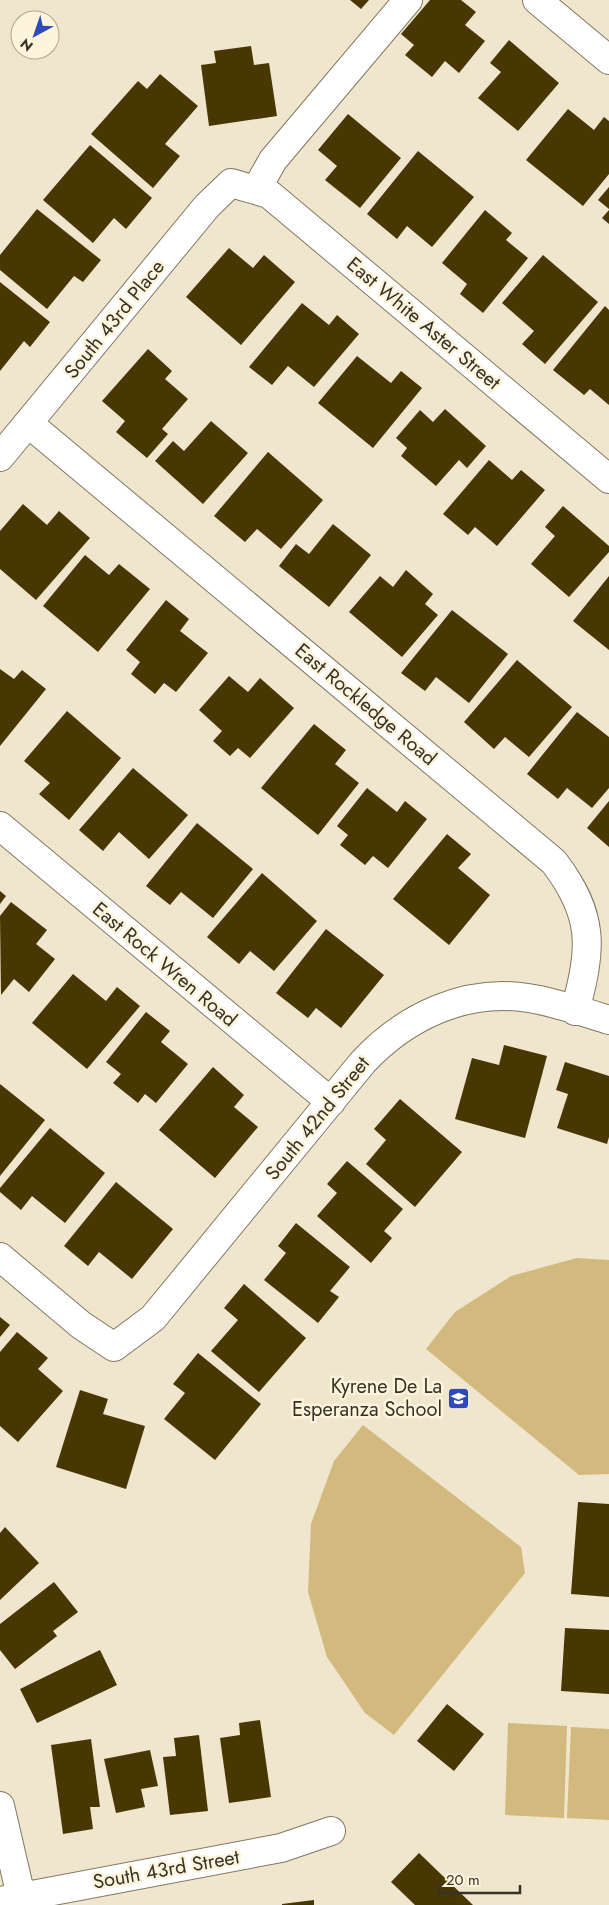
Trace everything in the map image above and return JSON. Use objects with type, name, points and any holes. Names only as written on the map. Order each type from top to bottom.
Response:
[{"type":"street","name":"South 43rd Place","points":[[0,457],[208,206],[243,187],[273,160],[408,0]]},
{"type":"street","points":[[536,0],[609,60]]},
{"type":"street","name":"East White Aster Street","points":[[243,187],[270,194],[609,479]]},
{"type":"street","name":"East Rockledge Road","points":[[28,423],[554,862],[572,886],[584,916],[588,944],[585,975],[575,1011]]},
{"type":"street","name":"East Rock Wren Road","points":[[0,826],[331,1102]]},
{"type":"street","name":"South 42nd Street","points":[[0,1257],[81,1325],[114,1347],[153,1318],[381,1042],[406,1024],[441,1008],[466,1000],[499,995],[528,998],[575,1011]]},
{"type":"street","points":[[575,1011],[609,1020]]},
{"type":"street","points":[[0,1806],[15,1901]]},
{"type":"street","name":"South 43rd Street","points":[[15,1901],[281,1848],[331,1831]]},
{"type":"shaded area","points":[[577,1258],[609,1260],[609,1474],[579,1475],[426,1349],[455,1312],[511,1276]]},
{"type":"shaded area","points":[[363,1425],[521,1547],[525,1573],[394,1735],[365,1713],[327,1657],[308,1592],[311,1524],[334,1461]]},
{"type":"shaded area","points":[[508,1723],[567,1726],[564,1818],[505,1815]]},
{"type":"shaded area","points":[[571,1727],[609,1729],[609,1820],[567,1818]]},
{"type":"building","points":[[350,0],[369,0],[361,9]]},
{"type":"building","points":[[430,0],[461,0],[476,12],[465,25],[485,41],[459,73],[445,61],[432,77],[405,55],[414,45],[401,34]]},
{"type":"building","points":[[509,40],[559,83],[518,131],[478,98],[501,72],[490,63]]},
{"type":"building","points":[[251,46],[254,65],[269,63],[277,116],[209,126],[201,65],[216,63],[214,51]]},
{"type":"building","points":[[160,74],[198,106],[165,144],[180,156],[153,188],[91,134],[138,81],[147,89]]},
{"type":"building","points":[[568,109],[594,130],[604,117],[609,121],[609,174],[583,206],[526,160]]},
{"type":"building","points":[[348,114],[401,158],[360,208],[325,180],[337,166],[318,150]]},
{"type":"building","points":[[90,145],[152,198],[126,229],[114,218],[93,243],[43,200]]},
{"type":"building","points":[[418,151],[474,197],[432,247],[407,226],[397,239],[367,214]]},
{"type":"building","points":[[609,187],[609,209],[598,200]]},
{"type":"building","points":[[37,209],[101,260],[83,282],[74,276],[47,309],[0,270],[0,255]]},
{"type":"building","points":[[485,210],[512,233],[506,240],[528,258],[483,313],[460,294],[467,284],[442,263]]},
{"type":"building","points":[[609,210],[609,224],[602,218]]},
{"type":"building","points":[[229,248],[253,268],[264,255],[295,282],[241,345],[186,297]]},
{"type":"building","points":[[543,255],[598,302],[545,364],[522,344],[534,331],[502,303]]},
{"type":"building","points":[[0,282],[50,322],[30,347],[24,341],[0,371]]},
{"type":"building","points":[[302,303],[329,325],[337,315],[359,334],[314,387],[288,366],[272,385],[249,367]]},
{"type":"building","points":[[605,306],[609,310],[609,405],[590,389],[584,395],[553,370]]},
{"type":"building","points":[[148,349],[172,371],[165,379],[188,399],[162,429],[168,434],[147,458],[116,432],[125,421],[102,401]]},
{"type":"building","points":[[357,356],[391,383],[401,371],[422,388],[373,448],[318,403]]},
{"type":"building","points":[[445,409],[486,446],[467,468],[459,460],[436,486],[401,456],[407,448],[396,438],[420,410],[433,422]]},
{"type":"building","points":[[211,421],[248,453],[203,504],[155,461],[173,441],[184,451]]},
{"type":"building","points":[[268,452],[323,500],[281,549],[257,529],[245,542],[214,516]]},
{"type":"building","points":[[489,460],[512,480],[521,470],[545,490],[497,546],[475,527],[468,535],[443,514]]},
{"type":"building","points":[[23,504],[47,525],[59,511],[90,538],[36,600],[0,569],[0,531]]},
{"type":"building","points":[[563,506],[609,546],[609,552],[569,597],[531,564],[555,536],[545,527]]},
{"type":"building","points":[[333,524],[371,555],[329,607],[279,566],[296,544],[309,554]]},
{"type":"building","points":[[85,555],[109,575],[119,564],[150,589],[98,652],[43,606]]},
{"type":"building","points":[[406,570],[433,594],[425,604],[438,615],[402,657],[349,612],[380,576],[393,587]]},
{"type":"building","points":[[609,576],[609,650],[573,621]]},
{"type":"building","points":[[166,600],[189,619],[180,631],[208,653],[176,692],[164,683],[155,694],[131,674],[140,662],[126,650]]},
{"type":"building","points":[[452,610],[508,654],[469,703],[436,677],[425,691],[401,673]]},
{"type":"building","points":[[517,660],[572,707],[529,757],[505,737],[494,749],[464,722]]},
{"type":"building","points":[[0,669],[14,679],[22,670],[46,689],[0,746]]},
{"type":"building","points":[[229,676],[248,692],[260,678],[294,708],[250,758],[238,748],[230,756],[213,741],[222,731],[199,710]]},
{"type":"building","points":[[67,711],[121,758],[69,820],[39,794],[50,783],[24,761]]},
{"type":"building","points":[[577,712],[609,737],[609,788],[592,808],[567,788],[558,799],[527,774]]},
{"type":"building","points":[[314,724],[346,750],[335,764],[359,783],[318,835],[261,788]]},
{"type":"building","points":[[133,768],[188,815],[149,859],[119,832],[103,851],[79,830]]},
{"type":"building","points":[[367,788],[397,812],[405,801],[427,819],[388,868],[373,856],[365,865],[340,845],[348,835],[337,826]]},
{"type":"building","points":[[609,801],[609,847],[587,828]]},
{"type":"building","points":[[197,823],[253,869],[213,918],[181,892],[170,905],[146,886]]},
{"type":"building","points":[[447,834],[471,854],[458,868],[490,895],[449,945],[393,899]]},
{"type":"building","points":[[262,873],[317,921],[274,971],[250,951],[239,964],[207,937]]},
{"type":"building","points":[[0,891],[6,896],[0,904]]},
{"type":"building","points":[[11,902],[47,930],[36,944],[55,959],[29,992],[14,979],[1,995],[0,916]]},
{"type":"building","points":[[326,929],[384,975],[341,1028],[316,1008],[308,1018],[276,993]]},
{"type":"building","points":[[73,974],[106,1001],[117,987],[140,1006],[87,1069],[32,1023]]},
{"type":"building","points":[[146,1012],[170,1031],[161,1042],[188,1064],[156,1103],[145,1094],[138,1103],[113,1083],[121,1074],[106,1062]]},
{"type":"building","points":[[504,1045],[547,1056],[525,1138],[455,1119],[472,1058],[499,1065]]},
{"type":"building","points":[[565,1062],[609,1076],[609,1137],[607,1144],[557,1128],[568,1094],[556,1090]]},
{"type":"building","points":[[213,1067],[244,1095],[234,1107],[258,1127],[215,1178],[159,1130]]},
{"type":"building","points":[[0,1084],[45,1120],[0,1176]]},
{"type":"building","points":[[400,1099],[462,1152],[415,1207],[366,1164],[386,1140],[374,1129]]},
{"type":"building","points":[[50,1128],[105,1173],[65,1223],[32,1196],[21,1210],[0,1192],[0,1188]]},
{"type":"building","points":[[347,1161],[403,1209],[384,1231],[392,1238],[371,1263],[317,1216],[337,1193],[327,1184]]},
{"type":"building","points":[[116,1182],[173,1229],[132,1279],[99,1252],[88,1266],[64,1246]]},
{"type":"building","points":[[296,1223],[350,1267],[330,1291],[339,1297],[318,1323],[264,1280],[286,1253],[278,1246]]},
{"type":"building","points":[[244,1284],[306,1338],[259,1392],[211,1351],[238,1320],[224,1308]]},
{"type":"building","points":[[0,1317],[10,1325],[0,1337]]},
{"type":"building","points":[[17,1332],[48,1358],[38,1369],[63,1391],[18,1442],[0,1426],[0,1352]]},
{"type":"building","points":[[198,1353],[261,1404],[215,1460],[164,1419],[185,1393],[173,1384]]},
{"type":"building","points":[[80,1390],[108,1399],[103,1414],[145,1426],[126,1489],[56,1467]]},
{"type":"building","points":[[578,1502],[609,1504],[609,1597],[571,1594]]},
{"type":"building","points":[[5,1527],[39,1563],[0,1600],[0,1533]]},
{"type":"building","points":[[54,1582],[78,1612],[53,1631],[57,1636],[15,1669],[0,1650],[0,1624]]},
{"type":"building","points":[[565,1628],[609,1630],[609,1694],[561,1691]]},
{"type":"building","points":[[100,1650],[117,1685],[37,1723],[20,1689]]},
{"type":"building","points":[[447,1704],[484,1734],[454,1771],[417,1741]]},
{"type":"building","points":[[260,1720],[271,1797],[229,1803],[220,1738],[240,1735],[239,1723]]},
{"type":"building","points":[[199,1735],[208,1811],[170,1815],[163,1757],[176,1756],[174,1738]]},
{"type":"building","points":[[91,1739],[100,1807],[90,1807],[93,1829],[63,1834],[51,1745]]},
{"type":"building","points":[[150,1750],[158,1786],[141,1789],[145,1807],[116,1813],[104,1759]]},
{"type":"building","points":[[419,1853],[473,1905],[415,1905],[391,1882]]},
{"type":"building","points":[[314,1900],[314,1905],[282,1905],[282,1904]]},
{"type":"place","name":"Kyrene De La Esperanza School","points":[[458,1398]]}]
